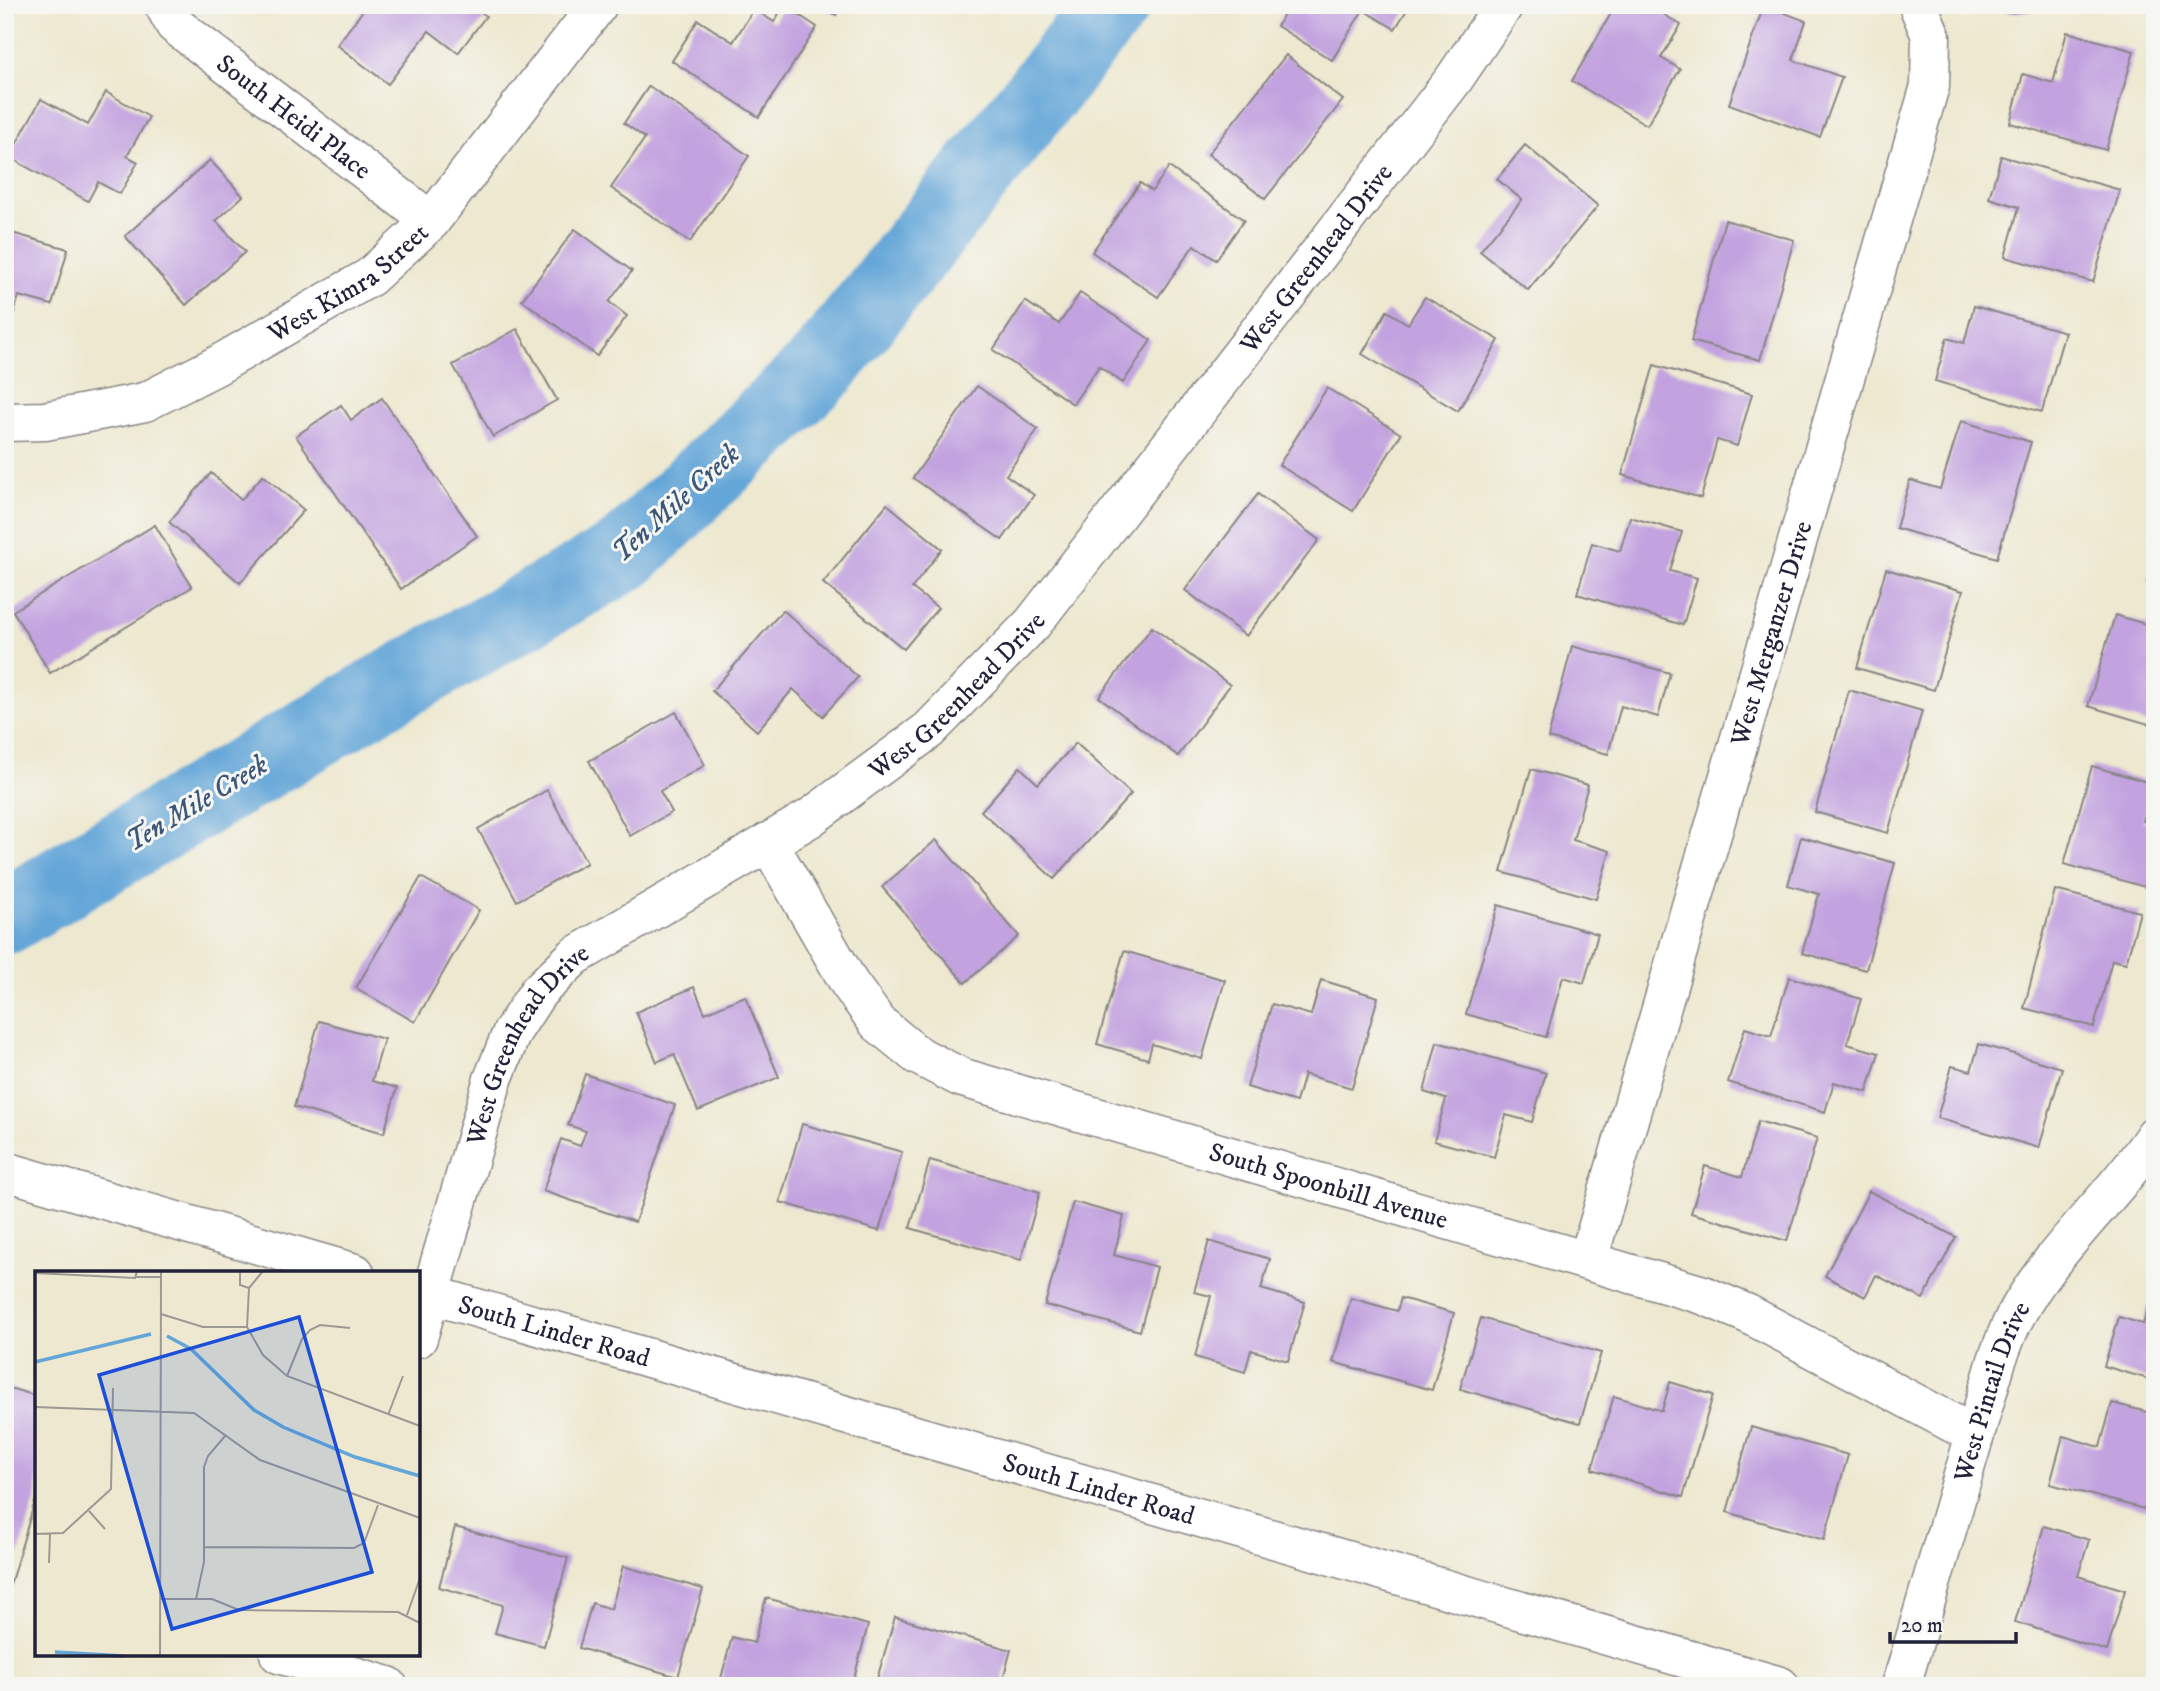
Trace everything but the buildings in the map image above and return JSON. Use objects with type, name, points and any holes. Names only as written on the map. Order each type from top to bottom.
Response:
[{"type":"street","name":"South Heidi Place","points":[[164,5],[175,25],[431,221]]},
{"type":"street","name":"West Kimra Street","points":[[5,422],[45,421],[145,402],[216,366],[370,277],[431,221],[598,5]]},
{"type":"street","name":"West Greenhead Drive","points":[[420,1323],[424,1293],[493,1079],[512,1032],[538,992],[575,956],[850,791],[929,730],[1033,623],[1454,79],[1504,5]]},
{"type":"street","name":"West Merganzer Drive","points":[[1588,1260],[1930,86],[1931,36],[1918,5]]},
{"type":"street","name":"South Spoonbill Avenue","points":[[768,842],[849,983],[878,1023],[917,1055],[949,1072],[1703,1295],[1748,1314],[1975,1435]]},
{"type":"street","name":"West Pintail Drive","points":[[1901,1686],[1997,1360],[2015,1316],[2042,1275],[2133,1168],[2155,1135]]},
{"type":"street","points":[[5,1171],[348,1271]]},
{"type":"street","name":"South Linder Road","points":[[424,1293],[1780,1686]]},
{"type":"street","points":[[285,1656],[388,1686]]},
{"type":"waterway","name":"Ten Mile Creek","points":[[5,917],[368,700],[624,555],[822,367],[1112,5]]}]
